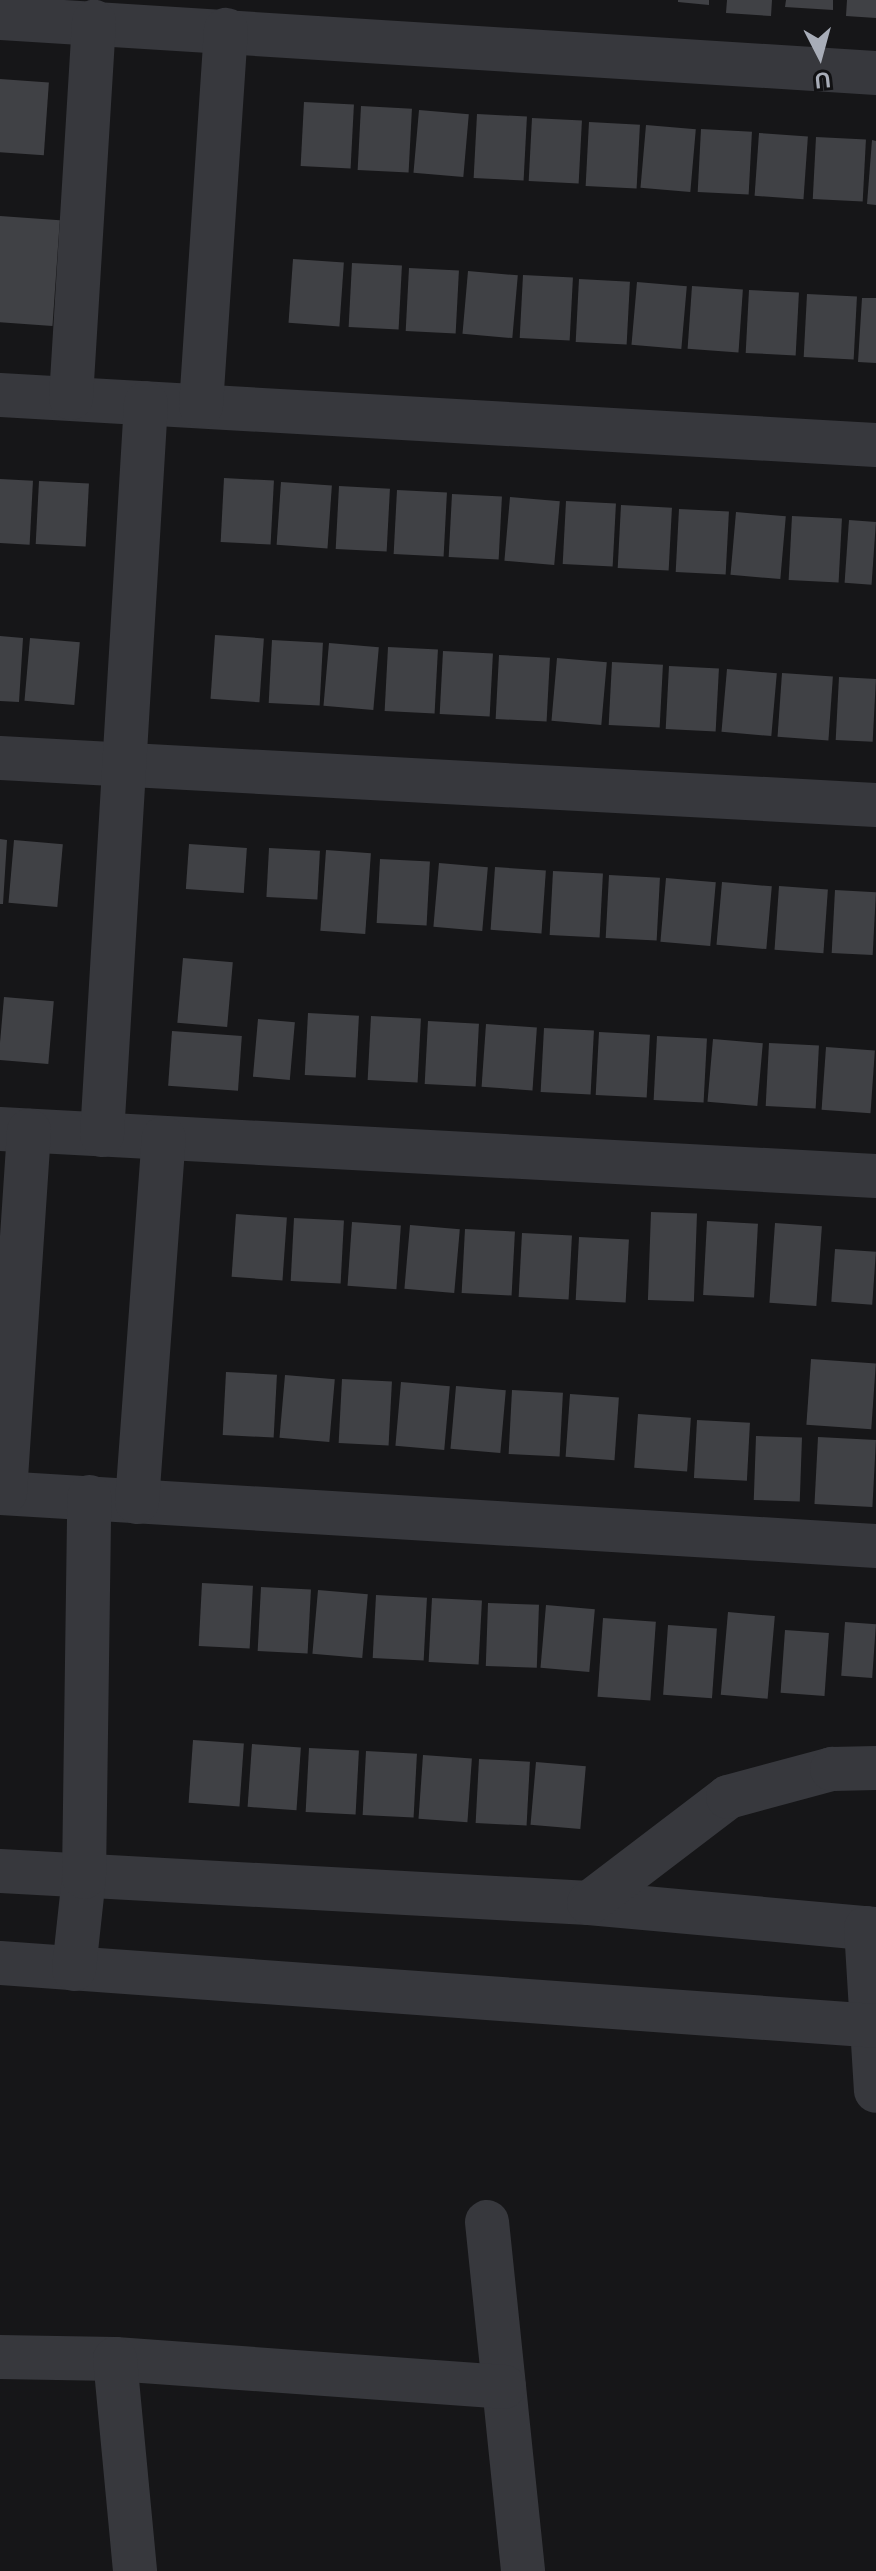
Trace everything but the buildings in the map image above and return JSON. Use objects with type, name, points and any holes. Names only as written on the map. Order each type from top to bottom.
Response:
[{"type":"street","points":[[0,18],[94,22],[176,15],[226,30],[876,73]]},
{"type":"street","points":[[71,398],[94,22]]},
{"type":"street","points":[[201,406],[226,30]]},
{"type":"street","points":[[0,395],[876,445]]},
{"type":"street","points":[[102,1135],[146,403]]},
{"type":"street","points":[[0,758],[876,805]]},
{"type":"street","points":[[876,1176],[14,1130],[2,1493],[876,1546]]},
{"type":"street","points":[[137,1502],[164,1138]]},
{"type":"street","points":[[74,1969],[84,1877],[89,1497]]},
{"type":"street","points":[[589,1903],[728,1797],[832,1769],[876,1768]]},
{"type":"street","points":[[0,1871],[589,1903],[871,1928],[876,2091]]},
{"type":"street","points":[[0,1963],[873,2026]]},
{"type":"street","points":[[487,2222],[523,2571]]},
{"type":"street","points":[[0,2357],[115,2359],[504,2387]]},
{"type":"street","points":[[115,2359],[135,2571]]}]
